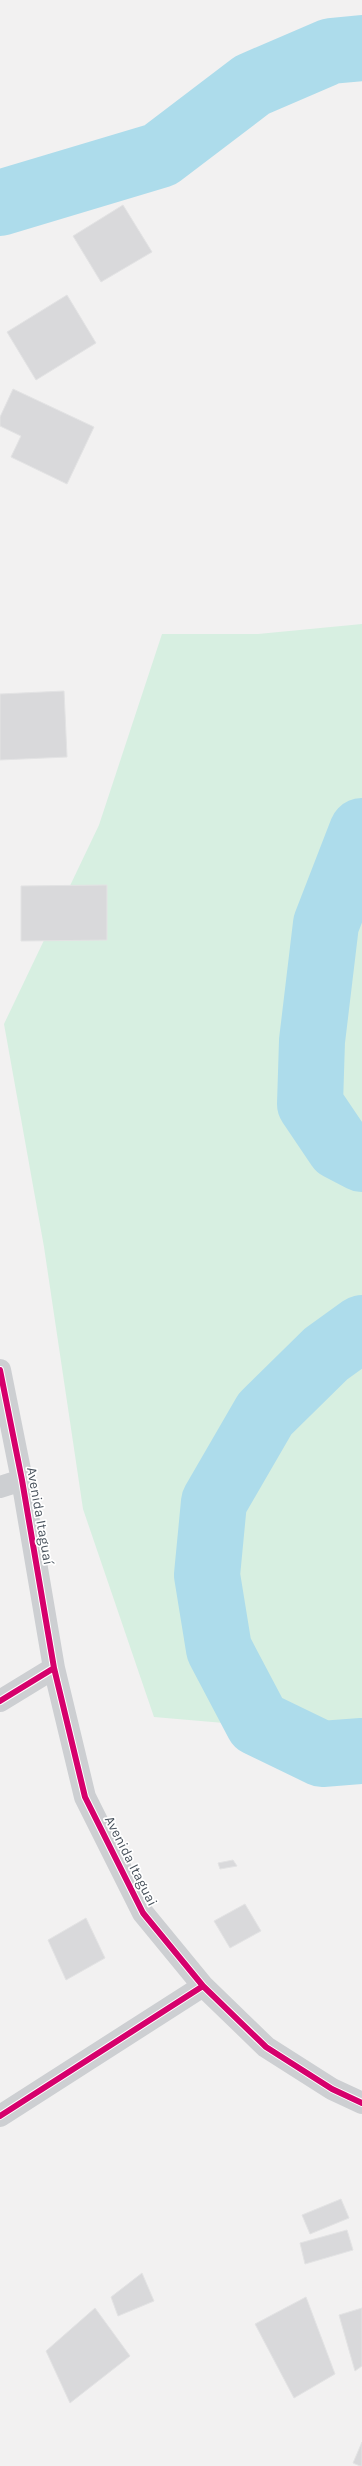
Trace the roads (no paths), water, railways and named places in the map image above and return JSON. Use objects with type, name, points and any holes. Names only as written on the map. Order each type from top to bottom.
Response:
[{"type":"street","name":"Avenida Itaguaí","points":[[0,1370],[22,1480],[54,1668]]},
{"type":"street","points":[[0,1487],[22,1480]]},
{"type":"street","points":[[0,1701],[54,1668]]},
{"type":"street","name":"Avenida Itaguai","points":[[54,1668],[85,1798],[143,1913],[204,1986],[266,2046],[332,2089],[362,2103]]},
{"type":"street","points":[[0,2116],[204,1986]]},
{"type":"waterway","points":[[0,203],[160,155],[252,85],[331,51],[362,48]]},
{"type":"waterway","points":[[362,831],[326,924],[312,1041],[310,1104],[339,1147],[362,1159]]},
{"type":"waterway","points":[[362,1328],[326,1354],[265,1414],[214,1502],[207,1575],[219,1649],[258,1723],[322,1754],[362,1751]]}]
